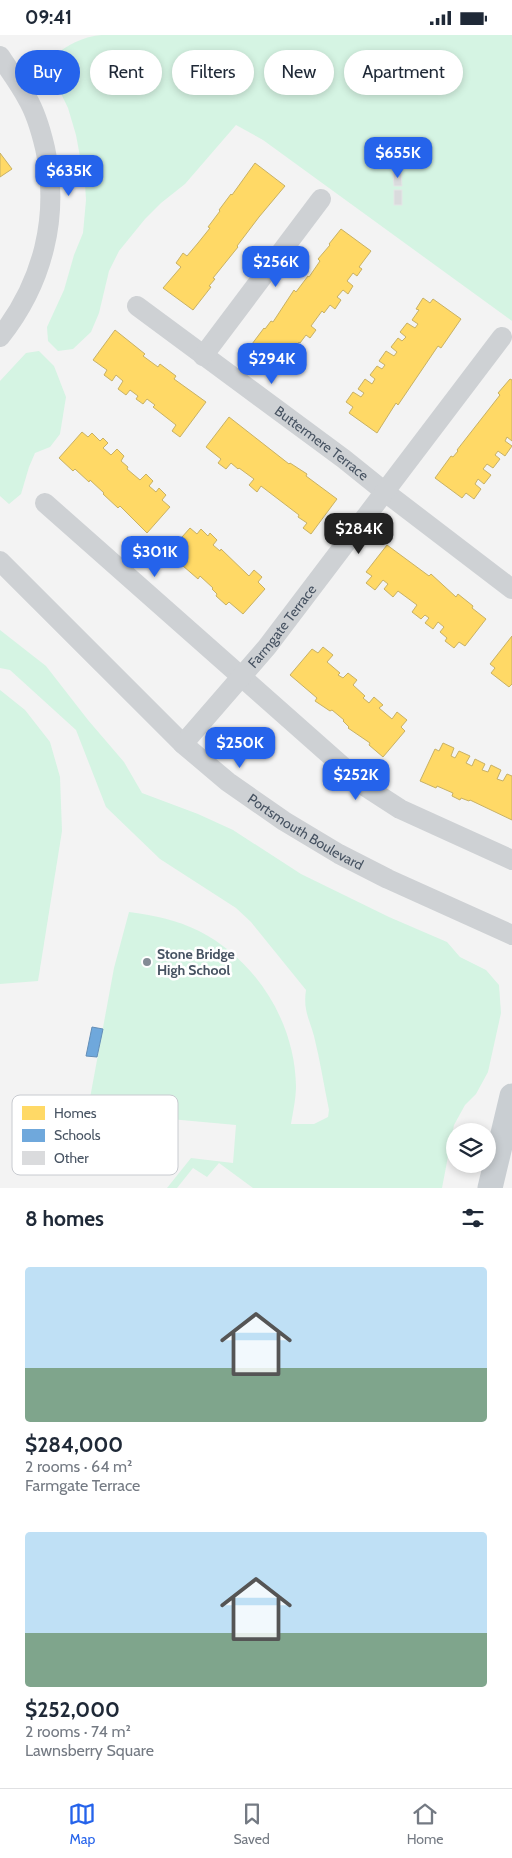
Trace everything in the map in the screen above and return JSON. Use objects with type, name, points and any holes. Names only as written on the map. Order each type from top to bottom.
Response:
[{"type":"main road","points":[[490,1188],[512,1096]]},
{"type":"street","points":[[0,337],[30,292],[41,262],[49,231],[51,198],[49,164],[41,132],[28,99],[3,67]]},
{"type":"street","points":[[202,356],[321,199]]},
{"type":"street","name":"Buttermere Terrace","points":[[137,306],[202,356],[344,459],[384,492],[512,589]]},
{"type":"street","name":"Farmgate Terrace","points":[[183,744],[267,647],[502,337]]},
{"type":"street","points":[[45,503],[366,787],[400,809],[512,860]]},
{"type":"street","name":"Portsmouth Boulevard","points":[[0,561],[183,744],[228,782],[268,810],[339,854],[388,879],[512,935]]},
{"type":"green space","points":[[101,35],[512,35],[512,321],[263,140],[236,125],[185,184],[161,203],[145,219],[119,251],[109,271],[99,313],[91,332],[73,349],[58,351],[48,341],[47,327],[64,290],[74,255],[83,233],[86,200],[76,135],[68,108],[62,95],[80,95],[80,50],[63,50],[75,42]]},
{"type":"green space","points":[[39,351],[54,366],[66,397],[60,434],[50,447],[35,453],[21,494],[9,504],[0,496],[0,381],[26,353]]},
{"type":"green space","points":[[0,630],[46,666],[124,762],[142,793],[198,814],[233,830],[301,874],[389,917],[447,942],[460,957],[486,970],[499,985],[501,1013],[488,1072],[476,1094],[465,1105],[455,1123],[446,1123],[446,1167],[442,1188],[253,1188],[219,1163],[207,1177],[193,1168],[177,1188],[167,1188],[191,1158],[233,1163],[236,1125],[178,1120],[178,1095],[91,1095],[114,968],[129,912],[165,919],[199,931],[219,943],[238,958],[254,976],[280,1016],[294,1062],[296,1086],[291,1124],[314,1124],[328,1117],[329,1110],[314,1036],[306,1009],[306,990],[251,922],[236,908],[160,859],[106,807],[76,730],[10,670],[0,668]]},
{"type":"green space","points":[[0,690],[25,710],[50,742],[60,777],[62,831],[38,981],[0,984]]},
{"type":"building: Homes","points":[[0,153],[12,169],[0,177]]},
{"type":"building: Homes","points":[[255,163],[285,186],[213,278],[215,279],[209,286],[211,287],[193,310],[163,288],[181,267],[176,263],[183,253],[187,256],[210,228],[208,227],[219,210]]},
{"type":"building: Homes","points":[[341,229],[371,251],[359,267],[362,269],[357,276],[353,273],[347,281],[353,286],[348,294],[343,290],[337,297],[341,300],[335,309],[330,305],[324,313],[322,311],[311,326],[316,330],[310,338],[306,335],[299,342],[276,374],[246,352],[264,328],[271,321],[273,322],[294,290],[296,292],[309,277],[320,261],[318,259]]},
{"type":"building: Homes","points":[[423,298],[430,303],[433,299],[461,319],[441,348],[438,346],[398,405],[396,403],[377,433],[349,413],[353,407],[346,402],[353,392],[361,397],[364,393],[358,389],[365,379],[372,384],[375,379],[370,375],[377,366],[382,369],[385,365],[379,361],[386,351],[394,356],[397,352],[391,347],[398,338],[402,341],[406,337],[400,332],[407,323],[415,328],[418,324],[412,320],[419,310],[416,309]]},
{"type":"building: Homes","points":[[115,330],[145,354],[143,356],[158,367],[160,364],[176,376],[174,379],[206,402],[180,437],[172,431],[176,425],[153,407],[155,405],[147,399],[143,404],[136,399],[138,396],[130,390],[126,395],[118,389],[123,381],[116,375],[112,381],[104,375],[107,370],[93,360]]},
{"type":"building: Homes","points":[[510,379],[512,380],[512,441],[507,437],[505,441],[512,446],[505,456],[498,451],[495,455],[500,459],[493,468],[487,464],[483,469],[491,475],[484,484],[478,479],[475,484],[481,489],[474,499],[466,493],[462,498],[435,478],[451,456],[453,457],[458,451],[500,395],[498,393]]},
{"type":"building: Homes","points":[[229,417],[289,464],[307,474],[306,476],[337,499],[311,534],[303,528],[307,523],[298,517],[299,515],[261,486],[257,492],[249,485],[254,479],[231,463],[226,469],[218,463],[221,459],[206,447]]},
{"type":"building: Homes","points":[[82,432],[88,437],[92,433],[100,441],[103,438],[108,443],[103,448],[111,455],[117,449],[124,456],[121,461],[128,467],[127,469],[140,480],[146,474],[153,481],[149,486],[156,492],[159,488],[166,495],[162,500],[170,507],[147,533],[90,480],[89,482],[75,469],[73,471],[59,458]]},
{"type":"building: Homes","points":[[190,528],[197,534],[201,529],[208,536],[210,533],[217,540],[213,545],[220,551],[221,549],[249,576],[254,570],[262,577],[258,582],[265,589],[243,614],[229,602],[226,605],[216,596],[217,594],[213,588],[200,576],[198,579],[175,559],[173,561],[166,555]]},
{"type":"building: Homes","points":[[387,545],[429,576],[431,574],[456,597],[458,594],[486,619],[465,646],[459,642],[454,648],[445,641],[447,638],[440,632],[444,627],[438,622],[433,629],[425,623],[429,618],[425,615],[421,619],[412,612],[417,605],[398,591],[393,597],[384,589],[388,584],[383,580],[375,590],[366,583],[372,576],[366,572]]},
{"type":"building: Homes","points":[[512,636],[512,684],[509,687],[491,673],[495,668],[490,664]]},
{"type":"building: Homes","points":[[323,647],[333,655],[327,662],[340,673],[338,675],[343,678],[348,673],[357,680],[353,685],[365,696],[363,698],[369,703],[374,697],[383,705],[379,708],[392,719],[397,712],[407,720],[401,727],[405,731],[383,757],[369,745],[370,743],[348,728],[344,720],[332,710],[330,711],[315,701],[317,698],[290,675],[312,649],[318,653]]},
{"type":"building: Homes","points":[[443,743],[454,748],[451,756],[455,758],[459,751],[470,756],[466,763],[472,766],[475,759],[485,764],[482,770],[488,772],[491,765],[501,770],[497,779],[503,781],[507,774],[512,776],[512,820],[470,800],[461,798],[460,800],[452,796],[453,793],[437,786],[436,788],[420,781],[435,749],[439,751]]},
{"type":"building: Schools","points":[[92,1027],[103,1029],[97,1057],[86,1056]]},
{"type":"building: Other","points":[[401,171],[402,186],[394,186],[393,172]]},
{"type":"building: Other","points":[[394,190],[402,190],[402,205],[394,205]]},
{"type":"place","name":"Stone Bridge High School","points":[[147,962]]}]
